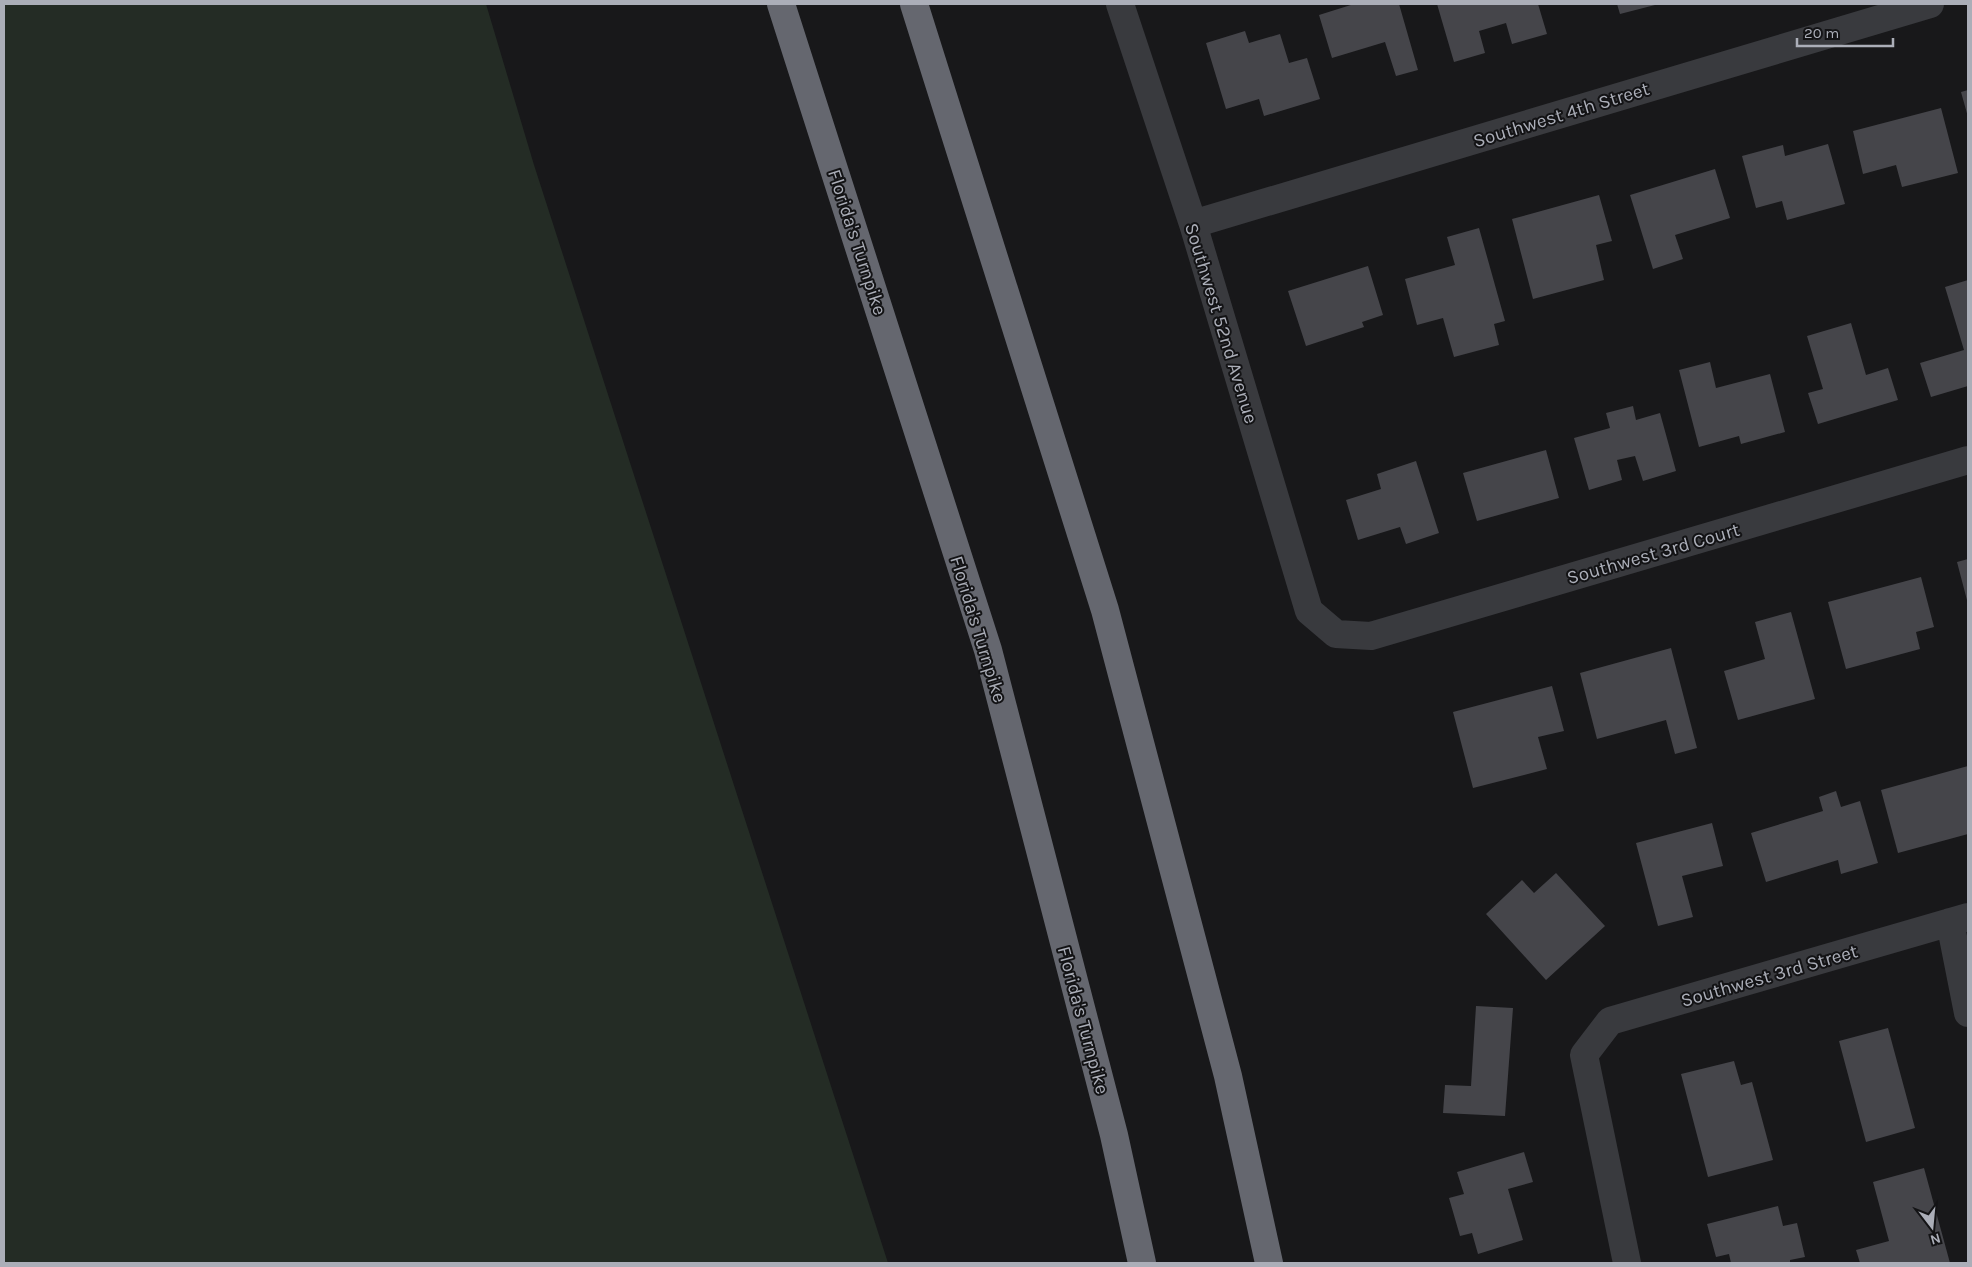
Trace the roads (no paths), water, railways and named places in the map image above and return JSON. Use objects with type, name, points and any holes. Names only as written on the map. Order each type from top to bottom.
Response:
[{"type":"highway","name":"Florida's Turnpike","points":[[781,4],[988,650],[1114,1135],[1142,1263]]},
{"type":"highway","points":[[914,4],[1105,610],[1228,1076],[1269,1263]]},
{"type":"street","name":"Southwest 52nd Avenue","points":[[1120,4],[1193,224],[1309,611],[1336,634]]},
{"type":"street","name":"Southwest 4th Street","points":[[1193,224],[1930,4]]},
{"type":"street","name":"Southwest 3rd Court","points":[[1336,634],[1371,636],[1968,460]]},
{"type":"street","points":[[1959,920],[1968,1013]]},
{"type":"street","name":"Southwest 3rd Street","points":[[1627,1263],[1584,1054],[1610,1021],[1959,920]]}]
